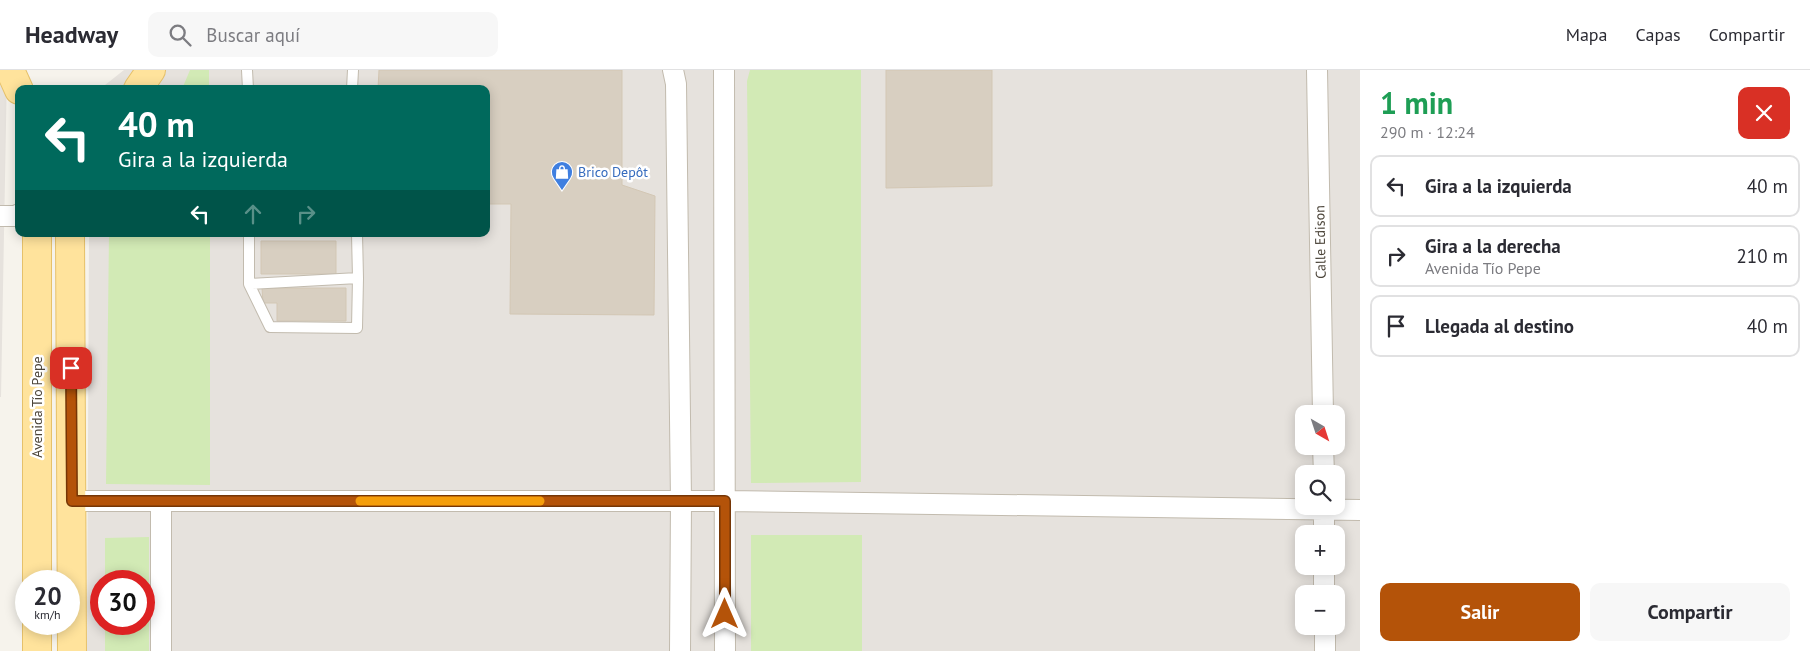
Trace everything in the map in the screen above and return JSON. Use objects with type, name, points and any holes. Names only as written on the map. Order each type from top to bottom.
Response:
[{"type":"main road","points":[[10,70],[17,85]]},
{"type":"main road","points":[[141,85],[151,70]]},
{"type":"main road","points":[[70,237],[72,651]]},
{"type":"main road","name":"Avenida Tío Pepe","points":[[35,240],[37,570]]},
{"type":"main road","points":[[37,635],[37,651]]},
{"type":"street","points":[[673,70],[676,84],[681,501],[680,651]]},
{"type":"street","points":[[724,70],[725,651]]},
{"type":"street","name":"Calle Edison","points":[[1317,70],[1323,405]]},
{"type":"street","points":[[72,501],[725,501],[1295,508]]},
{"type":"street","points":[[161,501],[161,651]]},
{"type":"street","points":[[1345,509],[1360,510]]},
{"type":"street","points":[[1324,635],[1325,651]]},
{"type":"lane","points":[[247,70],[248,85]]},
{"type":"lane","points":[[352,85],[353,70]]},
{"type":"lane","points":[[249,237],[249,284],[270,327],[357,328],[356,237]]},
{"type":"lane","points":[[249,284],[358,278]]},
{"type":"shaded area","points":[[0,70],[7,70],[1,397],[0,397]]},
{"type":"shaded area","points":[[124,70],[1360,70],[1360,651],[87,651],[89,237],[490,237],[490,85],[105,85]]},
{"type":"green space","points":[[190,70],[209,70],[209,85],[184,85]]},
{"type":"green space","points":[[750,70],[861,70],[861,482],[751,483],[747,81]]},
{"type":"green space","points":[[109,237],[210,237],[210,485],[106,484]]},
{"type":"green space","points":[[751,535],[862,535],[862,651],[751,651]]},
{"type":"green space","points":[[149,537],[149,570],[105,570],[105,538]]},
{"type":"green space","points":[[105,635],[149,635],[149,651],[105,651]]},
{"type":"building","name":"Brico Depôt","points":[[379,70],[622,70],[622,185],[655,196],[654,315],[510,314],[511,204],[490,204],[490,85],[378,85]]},
{"type":"building","points":[[886,70],[992,70],[992,186],[886,188]]},
{"type":"building","points":[[261,241],[336,241],[336,274],[261,274]]},
{"type":"building","points":[[262,288],[346,288],[346,321],[277,321],[277,303],[263,303]]},
{"type":"slow traffic","points":[[360,501],[540,501]]},
{"type":"place","name":"Brico Depôt","points":[[562,191]]},
{"type":"route","points":[[71,368],[72,501],[725,501],[725,614]]}]
